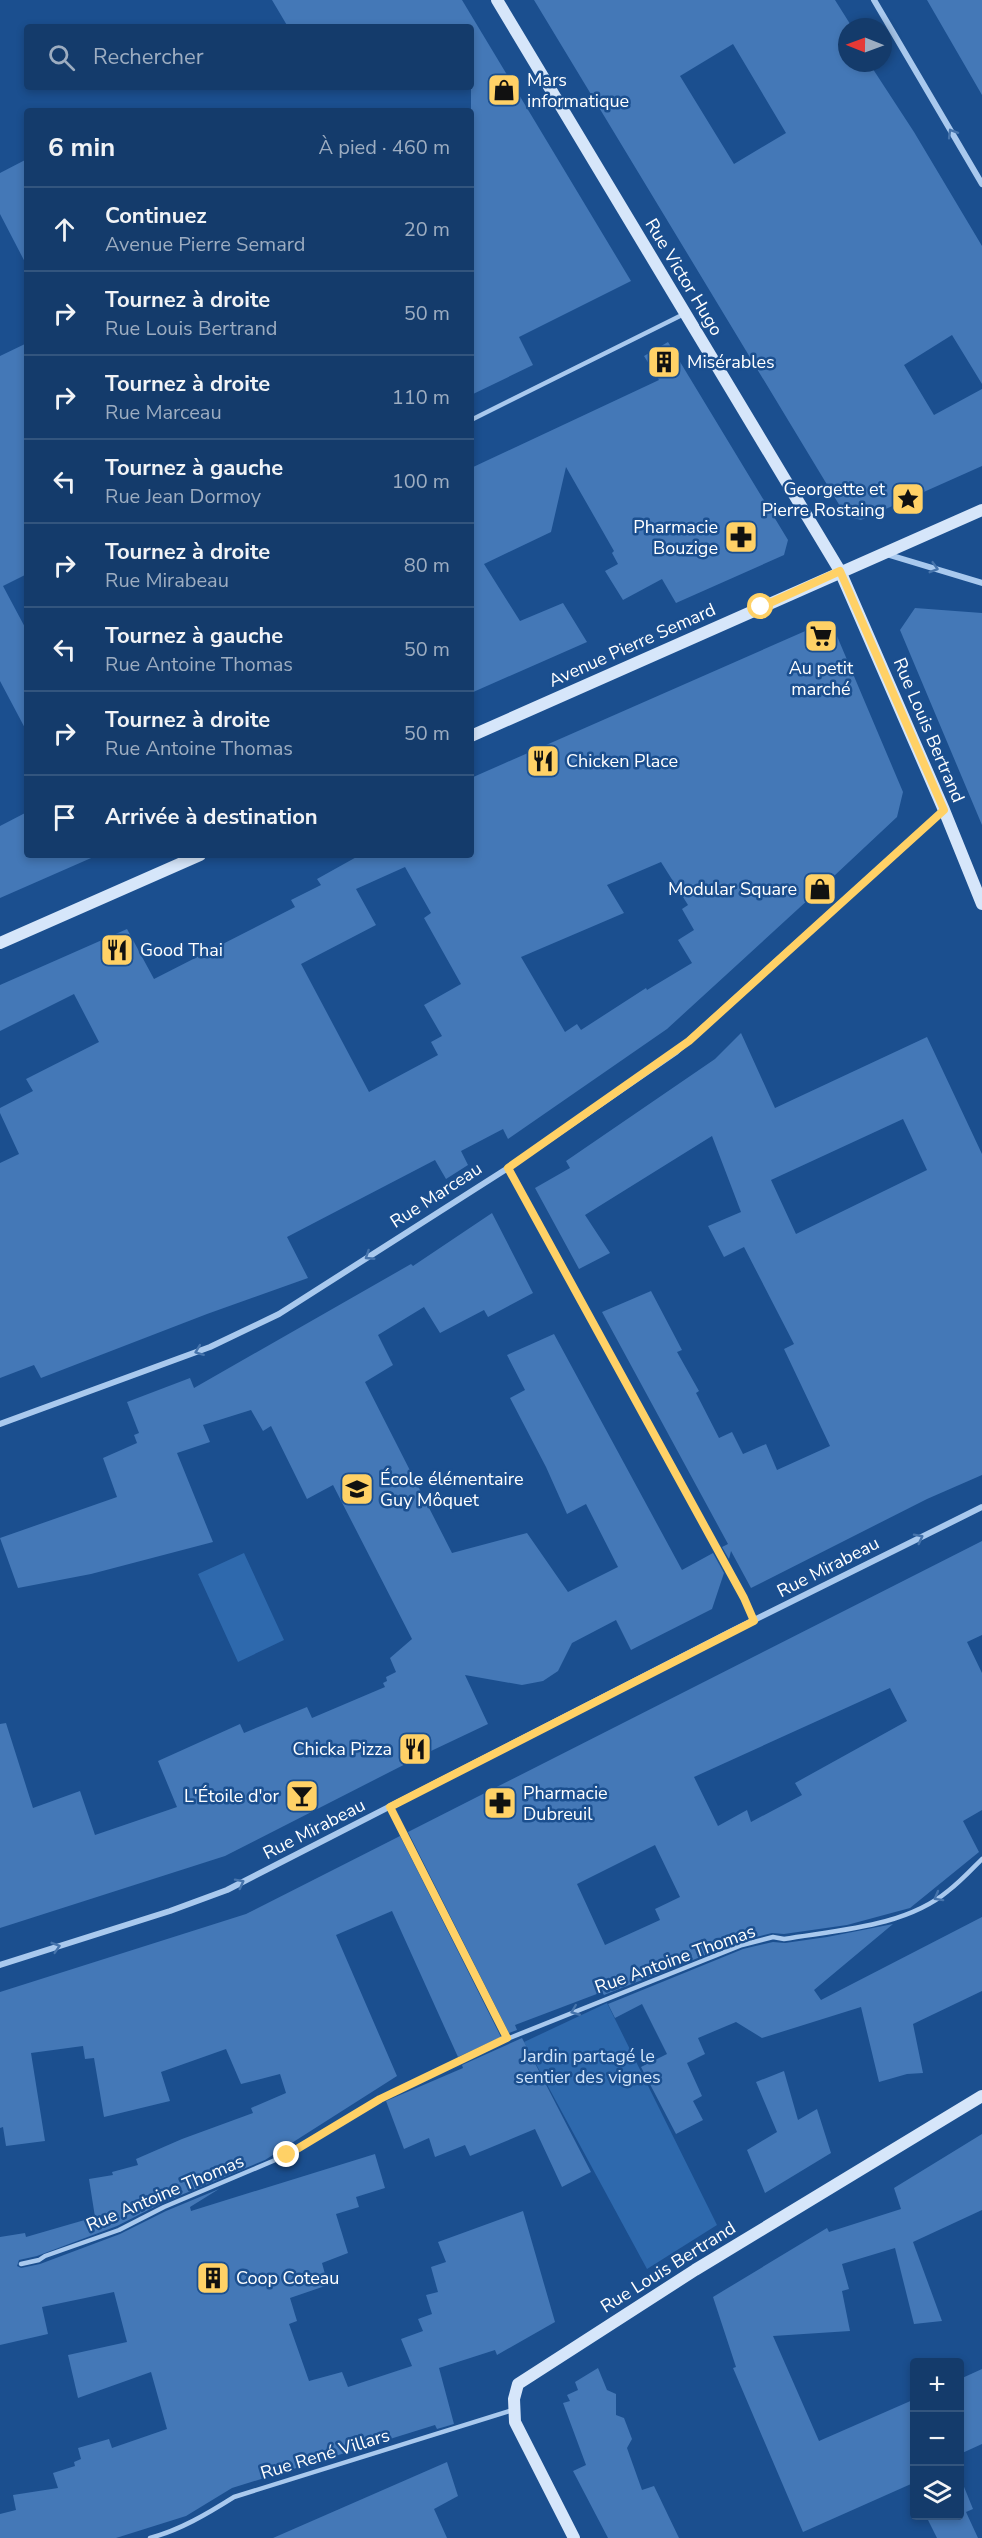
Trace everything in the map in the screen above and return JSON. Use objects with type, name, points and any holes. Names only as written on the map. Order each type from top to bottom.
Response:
[{"type":"main road","name":"Rue Victor Hugo","points":[[497,0],[840,571]]},
{"type":"main road","name":"Avenue Pierre Semard","points":[[474,735],[982,510]]},
{"type":"main road","name":"Rue Louis Bertrand","points":[[840,571],[944,810],[982,904]]},
{"type":"main road","points":[[0,943],[193,858]]},
{"type":"main road","name":"Rue Louis Bertrand","points":[[513,2410],[513,2399],[518,2384],[695,2270],[982,2096]]},
{"type":"main road","points":[[513,2410],[515,2422],[574,2538]]},
{"type":"street","points":[[874,0],[982,184]]},
{"type":"street","points":[[885,554],[982,583]]},
{"type":"street","name":"Rue Marceau","points":[[0,1424],[210,1347],[269,1319],[508,1168],[689,1041],[944,810]]},
{"type":"street","points":[[508,1168],[744,1598],[754,1621]]},
{"type":"street","name":"Rue Mirabeau","points":[[0,1965],[206,1899],[982,1507]]},
{"type":"lane","points":[[474,419],[685,314]]},
{"type":"lane","points":[[390,1807],[507,2038]]},
{"type":"lane","name":"Rue Antoine Thomas","points":[[21,2264],[39,2260],[119,2230],[164,2207],[287,2155],[380,2099],[507,2038],[742,1945],[773,1937],[784,1939],[868,1924],[910,1913],[947,1893],[982,1859]]},
{"type":"lane","name":"Rue René Villars","points":[[150,2538],[169,2533],[234,2497],[513,2410]]},
{"type":"green space","points":[[244,1553],[284,1640],[238,1662],[198,1574]]},
{"type":"green space","name":"Jardin partagé le sentier des vignes","points":[[607,2003],[717,2225],[647,2269],[524,2042]]},
{"type":"building","points":[[272,0],[462,0],[631,281],[519,337],[533,365],[474,394],[474,108],[471,108],[471,90],[474,90],[474,24],[286,24]]},
{"type":"building","points":[[534,0],[835,0],[846,18],[838,18],[838,72],[875,72],[914,132],[982,246],[982,384],[952,335],[904,365],[934,415],[982,389],[982,466],[861,520],[846,516]],"holes":[[[733,44],[786,133],[734,164],[680,76]]]},
{"type":"building","points":[[927,0],[982,0],[982,95]]},
{"type":"building","points":[[24,161],[24,260],[0,214],[0,173]]},
{"type":"building","points":[[668,342],[788,540],[784,555],[676,603],[662,579],[623,600],[605,571],[618,564],[612,553],[614,551],[566,467],[551,532],[484,564],[520,621],[563,603],[587,642],[474,692],[474,467],[659,380],[644,356]]},
{"type":"building","points":[[24,344],[24,576],[3,586],[24,625],[24,726],[0,681],[0,356]]},
{"type":"building","points":[[915,608],[982,613],[982,825],[900,630]]},
{"type":"building","points":[[819,625],[834,629],[903,792],[897,817],[667,1029],[508,1139],[503,1129],[461,1151],[468,1165],[446,1179],[435,1160],[287,1237],[308,1278],[41,1378],[34,1365],[0,1378],[0,1163],[19,1154],[0,1113],[0,1108],[33,1091],[26,1079],[99,1042],[74,994],[0,1031],[0,985],[127,929],[154,979],[295,907],[291,900],[321,885],[317,879],[355,858],[474,858],[474,777]],"holes":[[[661,862],[688,905],[682,909],[694,930],[678,940],[692,963],[647,990],[646,988],[581,1030],[577,1024],[565,1032],[521,957],[624,913],[607,885]],[[405,867],[431,913],[424,918],[461,984],[424,1005],[442,1036],[431,1042],[438,1055],[369,1092],[301,964],[376,925],[356,889]]]},
{"type":"building","points":[[24,814],[24,858],[91,858],[0,898],[0,826]]},
{"type":"building","points":[[741,1033],[775,1108],[927,1037],[982,1154],[982,1475],[927,1499],[751,1588],[731,1551],[729,1559],[722,1547],[728,1544],[602,1312],[651,1291],[682,1350],[677,1352],[699,1391],[696,1393],[719,1438],[732,1432],[743,1454],[766,1444],[777,1470],[830,1446],[784,1349],[794,1344],[744,1247],[724,1257],[708,1226],[741,1212],[712,1136],[585,1215],[610,1253],[579,1269],[535,1188],[570,1168],[566,1161],[715,1059]],"holes":[[[903,1119],[927,1170],[796,1234],[771,1180]]]},
{"type":"building","points":[[492,1213],[533,1293],[488,1317],[484,1310],[440,1333],[424,1307],[378,1335],[393,1365],[365,1382],[452,1553],[527,1533],[568,1592],[618,1567],[586,1504],[567,1514],[546,1467],[510,1398],[525,1390],[507,1355],[554,1334],[682,1570],[713,1553],[724,1573],[712,1609],[631,1650],[616,1620],[572,1643],[558,1671],[543,1681],[522,1685],[465,1675],[488,1724],[225,1856],[0,1928],[0,1724],[6,1723],[33,1808],[80,1791],[95,1835],[177,1807],[158,1761],[240,1724],[244,1733],[307,1707],[312,1718],[385,1687],[383,1683],[387,1681],[386,1677],[396,1672],[390,1658],[412,1639],[333,1485],[307,1499],[271,1426],[263,1431],[251,1410],[203,1425],[210,1442],[177,1453],[213,1542],[91,1574],[18,1588],[0,1538],[117,1497],[103,1458],[137,1443],[134,1435],[139,1433],[127,1402],[190,1378],[194,1388],[411,1264],[413,1266]]},
{"type":"building","points":[[982,1541],[982,1635],[967,1642],[982,1673],[982,1810],[963,1821],[979,1852],[910,1908],[847,1925],[784,1934],[772,1933],[741,1941],[604,1995],[602,1992],[515,2025],[517,2030],[509,2033],[408,1832]],"holes":[[[890,1688],[907,1721],[795,1783],[802,1795],[751,1822],[747,1810],[718,1826],[694,1777]],[[655,1845],[680,1897],[655,1909],[660,1920],[605,1945],[577,1884]]]},
{"type":"building","points":[[400,1836],[501,2037],[458,2057],[392,1911],[336,1935],[397,2076],[265,2160],[162,2203],[117,2226],[37,2256],[19,2260],[17,2266],[21,2268],[40,2264],[120,2234],[166,2211],[219,2189],[190,2207],[191,2211],[375,2154],[385,2188],[356,2197],[359,2207],[336,2214],[348,2253],[322,2263],[328,2285],[290,2298],[297,2321],[289,2324],[309,2381],[342,2372],[348,2387],[412,2366],[401,2339],[423,2331],[418,2319],[432,2314],[426,2295],[438,2292],[431,2267],[446,2262],[438,2242],[523,2211],[555,2322],[497,2355],[495,2350],[439,2368],[454,2424],[437,2429],[435,2425],[232,2488],[186,2516],[116,2538],[0,2538],[0,2514],[16,2510],[13,2495],[58,2488],[53,2473],[75,2466],[74,2462],[81,2459],[78,2448],[109,2439],[112,2448],[167,2429],[151,2372],[78,2398],[68,2355],[127,2342],[114,2292],[42,2307],[48,2334],[0,2345],[0,2237],[25,2233],[26,2237],[95,2217],[89,2179],[113,2175],[112,2172],[138,2165],[136,2159],[253,2113],[251,2108],[286,2093],[280,2074],[241,2084],[226,2049],[161,2072],[170,2101],[104,2117],[94,2058],[85,2059],[83,2046],[31,2053],[45,2141],[6,2146],[3,2127],[0,2128],[0,1992],[246,1914]]},
{"type":"building","points":[[982,1917],[982,1991],[913,2024],[923,2073],[907,2074],[879,2082],[861,2007],[762,2038],[736,2022],[698,2038],[705,2054],[687,2063],[702,2096],[693,2101],[703,2120],[676,2134],[641,2067],[667,2054],[642,2004],[615,2018],[608,2004],[743,1949],[773,1942],[785,1943],[827,1937],[893,1924],[814,1990],[821,2000]]},
{"type":"building","points":[[522,2038],[591,2172],[562,2187],[535,2129],[470,2156],[465,2145],[435,2157],[429,2138],[404,2149],[386,2101],[463,2068],[462,2065]]},
{"type":"building","points":[[784,2071],[798,2120],[817,2109],[831,2153],[765,2193],[747,2150],[777,2132],[756,2082]]},
{"type":"building","points":[[982,2134],[982,2210],[913,2242],[942,2321],[914,2324],[895,2248],[842,2264],[849,2289],[842,2291],[850,2331],[773,2336],[819,2441],[910,2401],[910,2484],[803,2532],[733,2368],[736,2367],[713,2297],[827,2228],[829,2232],[901,2209],[894,2188]]},
{"type":"building","points":[[598,2368],[607,2390],[616,2394],[616,2415],[624,2418],[632,2439],[627,2448],[642,2490],[654,2486],[679,2538],[608,2538],[573,2471],[586,2465],[563,2403],[570,2401],[567,2395],[578,2390],[575,2382]]},
{"type":"building","points":[[982,2369],[982,2444],[964,2452],[964,2412],[964,2377]]},
{"type":"building","points":[[447,2462],[458,2496],[434,2509],[447,2538],[273,2538]]},
{"type":"building","points":[[964,2487],[973,2509],[966,2512],[978,2538],[937,2538],[928,2520],[964,2520]]},
{"type":"place","name":"Mars informatique","points":[[504,90]]},
{"type":"place","name":"Misérables","points":[[664,362]]},
{"type":"place","name":"Georgette et Pierre Rostaing","points":[[908,499]]},
{"type":"place","name":"Pharmacie Bouzige","points":[[741,537]]},
{"type":"place","name":"Au petit marché","points":[[821,636]]},
{"type":"place","name":"Chicken Place","points":[[543,761]]},
{"type":"place","name":"Modular Square","points":[[820,889]]},
{"type":"place","name":"Good Thai","points":[[117,950]]},
{"type":"place","name":"École élémentaire Guy Môquet","points":[[357,1489]]},
{"type":"place","name":"Chicka Pizza","points":[[415,1749]]},
{"type":"place","name":"L'Étoile d'or","points":[[302,1796]]},
{"type":"place","name":"Pharmacie Dubreuil","points":[[500,1803]]},
{"type":"place","name":"Coop Coteau","points":[[213,2278]]},
{"type":"route","points":[[287,2155],[380,2099],[507,2038],[390,1807],[754,1621],[744,1598],[508,1168],[676,1052],[944,810],[840,571],[761,607]]}]
